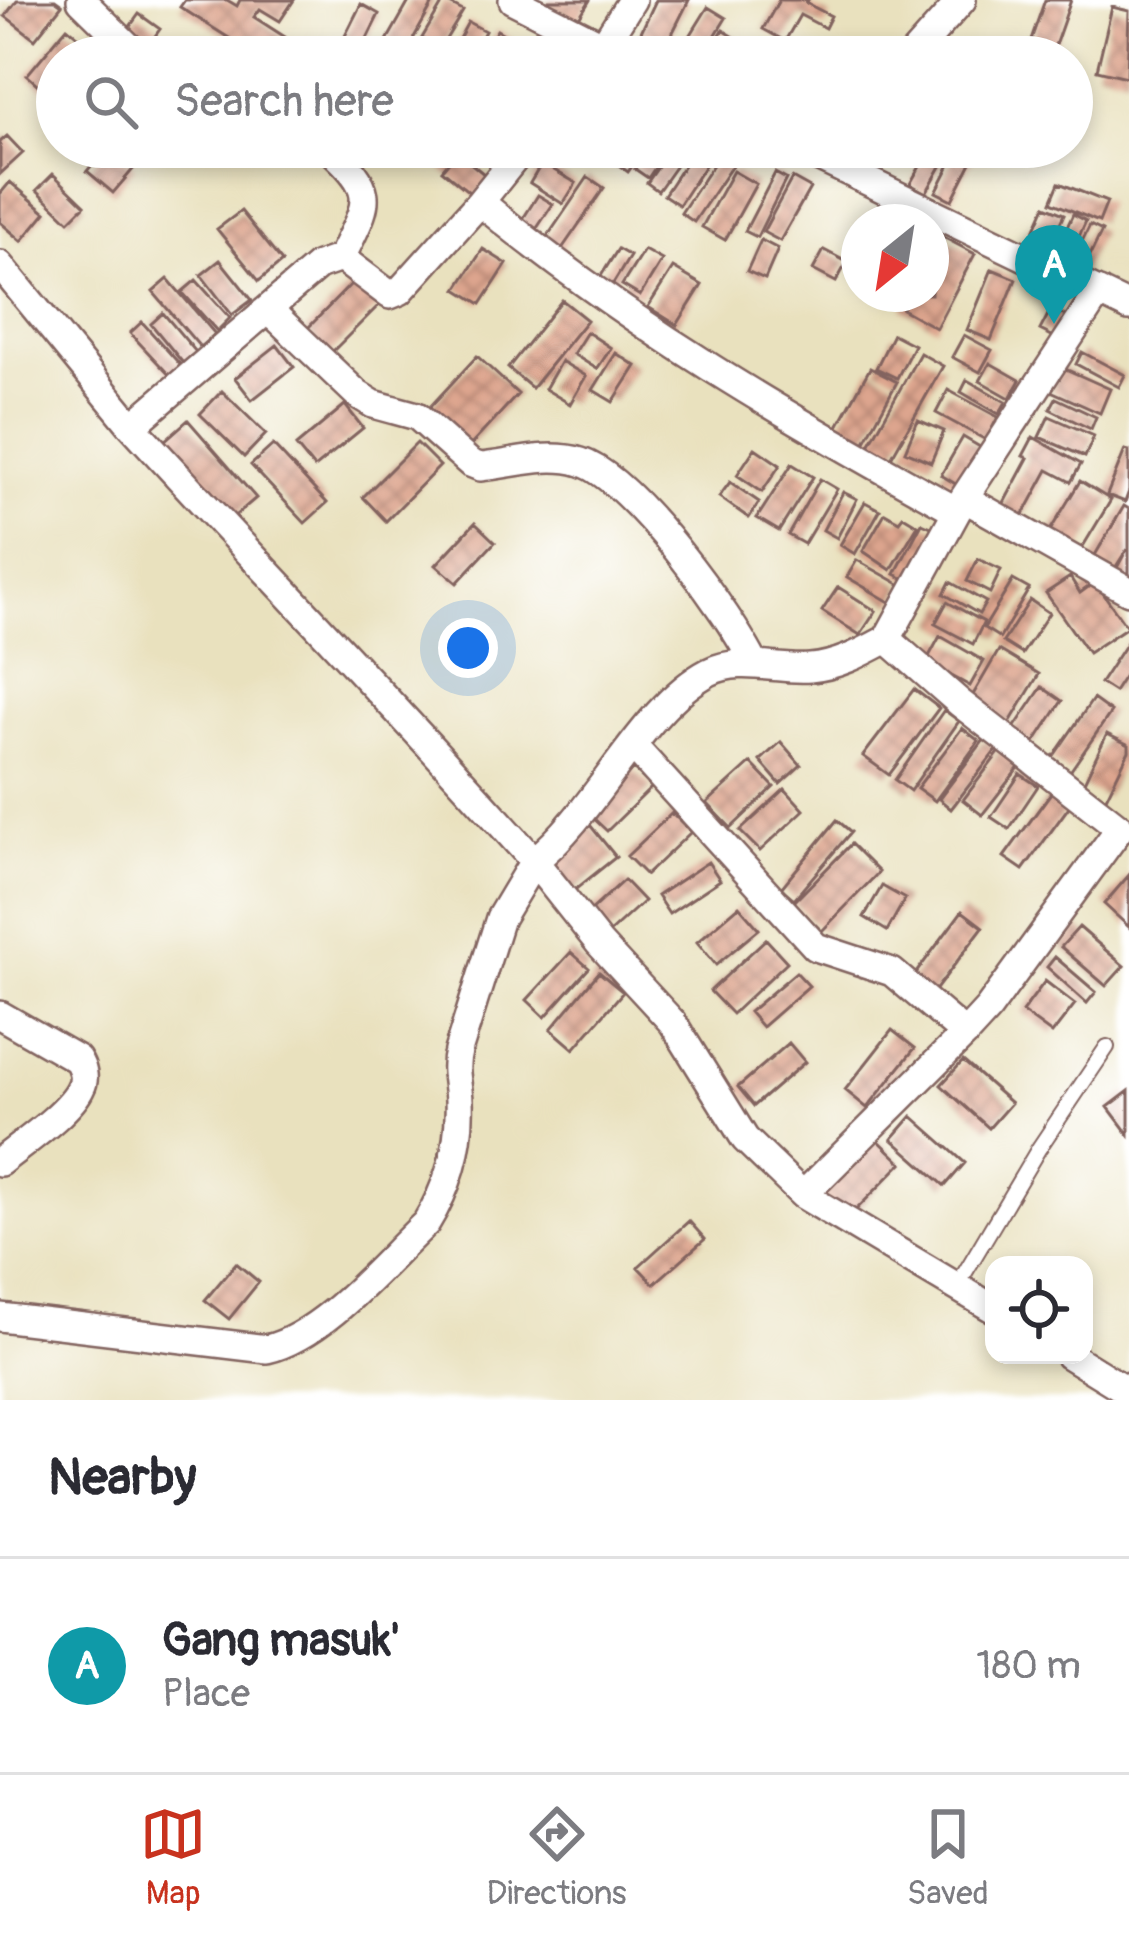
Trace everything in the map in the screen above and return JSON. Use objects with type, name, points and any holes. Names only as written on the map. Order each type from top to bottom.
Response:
[{"type":"street","points":[[80,0],[117,36]]},
{"type":"street","points":[[514,0],[579,36]]},
{"type":"street","points":[[616,36],[632,0]]},
{"type":"street","points":[[930,36],[962,0]]},
{"type":"street","points":[[132,426],[318,266],[341,258],[364,214],[365,191],[351,168]]},
{"type":"street","points":[[341,258],[390,295],[400,291],[507,168]]},
{"type":"street","points":[[850,168],[1129,307]]},
{"type":"street","points":[[480,202],[641,325],[812,431],[1129,591]]},
{"type":"street","points":[[3,275],[234,538],[415,726],[673,1023],[746,1139],[803,1195],[985,1304]]},
{"type":"street","points":[[0,1317],[267,1349],[318,1324],[434,1211],[455,1155],[458,1052],[500,918],[534,862],[558,842],[674,698],[707,673],[729,664],[810,668],[856,656],[887,639],[961,504],[1099,292]]},
{"type":"street","points":[[269,310],[357,394],[373,404],[416,416],[470,463],[479,467],[555,458],[606,473],[652,521],[742,640],[755,665]]},
{"type":"street","points":[[803,1195],[988,1009],[1125,831],[960,703],[887,639]]},
{"type":"street","points":[[634,747],[816,947],[892,972],[965,1034]]},
{"type":"street","points":[[0,1015],[77,1059],[83,1071],[81,1088],[0,1162]]},
{"type":"street","points":[[1084,1364],[1129,1392]]},
{"type":"lane","points":[[956,1286],[1106,1047]]},
{"type":"building","points":[[17,0],[55,0],[62,5],[35,39],[5,16]]},
{"type":"building","points":[[185,0],[227,0],[237,6],[240,0],[294,0],[280,21],[260,9],[254,17],[283,36],[226,36],[180,7]]},
{"type":"building","points":[[410,0],[435,0],[415,36],[390,36]]},
{"type":"building","points":[[549,0],[590,0],[577,21],[547,4]]},
{"type":"building","points":[[656,0],[689,0],[671,36],[639,36]]},
{"type":"building","points":[[779,0],[808,0],[806,3],[831,16],[825,28],[800,15],[788,36],[763,29]]},
{"type":"building","points":[[1045,0],[1071,0],[1058,36],[1032,36]]},
{"type":"building","points":[[444,1],[463,11],[448,36],[423,36]]},
{"type":"building","points":[[361,4],[379,14],[368,36],[345,36]]},
{"type":"building","points":[[708,7],[726,18],[715,36],[690,36]]},
{"type":"building","points":[[1112,7],[1129,11],[1127,77],[1097,70]]},
{"type":"building","points":[[139,14],[160,29],[155,36],[124,35]]},
{"type":"building","points":[[468,22],[485,31],[482,36],[460,36]]},
{"type":"building","points":[[7,136],[23,153],[0,174],[0,142]]},
{"type":"building","points":[[90,168],[134,168],[113,193],[87,171]]},
{"type":"building","points":[[477,168],[490,179],[475,197],[442,170]]},
{"type":"building","points":[[539,168],[550,168],[576,183],[563,204],[530,183]]},
{"type":"building","points":[[636,168],[655,168],[648,178]]},
{"type":"building","points":[[657,168],[674,168],[658,191],[647,183]]},
{"type":"building","points":[[682,168],[703,168],[679,205],[664,195]]},
{"type":"building","points":[[711,168],[730,168],[694,222],[681,213]]},
{"type":"building","points":[[919,168],[940,168],[926,193],[910,184]]},
{"type":"building","points":[[948,168],[968,168],[952,200],[936,192]]},
{"type":"building","points":[[733,171],[756,184],[725,240],[702,227]]},
{"type":"building","points":[[775,173],[786,179],[757,237],[745,231]]},
{"type":"building","points":[[53,174],[85,205],[69,221],[37,190]]},
{"type":"building","points":[[588,177],[604,188],[559,253],[543,243]]},
{"type":"building","points":[[792,178],[810,188],[780,241],[763,232]]},
{"type":"building","points":[[10,182],[46,212],[22,241],[0,222],[0,194]]},
{"type":"building","points":[[1059,183],[1107,202],[1099,222],[1051,202]]},
{"type":"building","points":[[538,195],[553,204],[533,234],[519,225]]},
{"type":"building","points":[[1045,206],[1064,214],[1045,256],[1027,247]]},
{"type":"building","points":[[241,211],[282,262],[259,281],[217,229]]},
{"type":"building","points":[[1073,214],[1086,221],[1064,269],[1051,262]]},
{"type":"building","points":[[1090,225],[1102,231],[1082,272],[1070,265]]},
{"type":"building","points":[[761,240],[778,249],[765,279],[747,271]]},
{"type":"building","points":[[949,240],[975,254],[949,303]]},
{"type":"building","points":[[483,249],[507,264],[481,304],[457,289]]},
{"type":"building","points":[[618,249],[630,256],[611,287],[599,279]]},
{"type":"building","points":[[644,250],[662,260],[640,296],[622,285]]},
{"type":"building","points":[[824,250],[841,259],[836,282],[813,270]]},
{"type":"building","points":[[220,260],[252,300],[232,315],[201,275]]},
{"type":"building","points":[[673,268],[702,285],[677,325],[648,307]]},
{"type":"building","points":[[992,269],[1016,279],[991,340],[967,330]]},
{"type":"building","points":[[168,279],[215,334],[200,347],[153,292]]},
{"type":"building","points":[[196,280],[230,318],[217,331],[182,292]]},
{"type":"building","points":[[354,281],[379,305],[330,354],[306,330]]},
{"type":"building","points":[[562,300],[587,320],[532,388],[508,368]]},
{"type":"building","points":[[1051,309],[1069,318],[1058,339],[1040,330]]},
{"type":"building","points":[[907,312],[944,312],[936,328]]},
{"type":"building","points":[[163,313],[196,352],[183,363],[151,324]]},
{"type":"building","points":[[142,322],[184,369],[173,379],[130,333]]},
{"type":"building","points":[[587,332],[611,348],[597,369],[573,354]]},
{"type":"building","points":[[893,334],[914,345],[897,378],[876,368]]},
{"type":"building","points":[[964,335],[992,350],[980,372],[952,357]]},
{"type":"building","points":[[277,345],[294,367],[252,400],[235,378]]},
{"type":"building","points":[[1082,352],[1125,375],[1119,387],[1076,364]]},
{"type":"building","points":[[616,353],[636,366],[613,402],[593,390]]},
{"type":"building","points":[[920,353],[943,366],[891,458],[869,445]]},
{"type":"building","points":[[477,356],[518,394],[470,446],[429,408]]},
{"type":"building","points":[[561,361],[586,376],[570,404],[545,389]]},
{"type":"building","points":[[990,363],[1020,380],[1010,398],[980,381]]},
{"type":"building","points":[[1061,367],[1110,389],[1100,413],[1051,391]]},
{"type":"building","points":[[870,368],[897,382],[863,445],[836,430]]},
{"type":"building","points":[[967,380],[1006,402],[999,414],[961,392]]},
{"type":"building","points":[[948,390],[998,417],[986,440],[936,413]]},
{"type":"building","points":[[222,391],[266,434],[244,457],[200,414]]},
{"type":"building","points":[[1056,398],[1096,417],[1091,429],[1050,409]]},
{"type":"building","points":[[345,405],[363,428],[314,468],[296,446]]},
{"type":"building","points":[[1049,416],[1094,436],[1085,457],[1039,437]]},
{"type":"building","points":[[188,420],[256,498],[229,521],[162,443]]},
{"type":"building","points":[[918,420],[944,431],[931,462],[905,451]]},
{"type":"building","points":[[963,437],[985,450],[962,488],[941,475]]},
{"type":"building","points":[[1033,437],[1081,464],[1071,482],[1048,470],[1018,525],[998,514],[1028,458],[1023,456]]},
{"type":"building","points":[[417,443],[440,466],[386,521],[363,497]]},
{"type":"building","points":[[273,445],[327,503],[305,523],[251,465]]},
{"type":"building","points":[[755,448],[780,465],[762,492],[737,475]]},
{"type":"building","points":[[1125,450],[1129,451],[1129,491],[1125,502],[1107,495]]},
{"type":"building","points":[[792,464],[813,477],[779,531],[757,518]]},
{"type":"building","points":[[820,479],[837,489],[804,544],[788,535]]},
{"type":"building","points":[[1080,481],[1111,500],[1076,558],[1045,539]]},
{"type":"building","points":[[730,482],[759,502],[749,518],[719,497]]},
{"type":"building","points":[[843,492],[857,499],[837,538],[823,530]]},
{"type":"building","points":[[865,502],[880,510],[855,554],[840,545]]},
{"type":"building","points":[[1124,506],[1129,509],[1129,584],[1113,575],[1127,549],[1112,573],[1091,562]]},
{"type":"building","points":[[885,513],[918,525],[891,570],[863,551]]},
{"type":"building","points":[[475,523],[495,542],[457,583],[436,565]]},
{"type":"building","points":[[922,523],[938,530],[911,582],[895,574]]},
{"type":"building","points":[[978,559],[1001,570],[990,593],[967,581]]},
{"type":"building","points":[[857,560],[903,586],[893,604],[847,577]]},
{"type":"building","points":[[1070,577],[1080,593],[1095,582],[1127,627],[1088,653],[1046,593]]},
{"type":"building","points":[[1013,580],[1029,589],[1000,638],[984,628]]},
{"type":"building","points":[[950,582],[986,602],[979,614],[944,594]]},
{"type":"building","points":[[838,587],[876,611],[860,635],[822,611]]},
{"type":"building","points":[[1030,600],[1049,613],[1022,654],[1003,642]]},
{"type":"building","points":[[947,602],[984,622],[973,644],[935,624]]},
{"type":"building","points":[[940,636],[984,661],[970,686],[926,662]]},
{"type":"building","points":[[1129,639],[1129,669],[1114,692],[1100,683]]},
{"type":"building","points":[[999,650],[1039,674],[1009,724],[970,700]]},
{"type":"building","points":[[1042,687],[1062,701],[1033,745],[1012,731]]},
{"type":"building","points":[[914,689],[939,708],[889,775],[863,756]]},
{"type":"building","points":[[1093,699],[1111,712],[1069,773],[1051,760]]},
{"type":"building","points":[[944,710],[959,721],[910,791],[895,780]]},
{"type":"building","points":[[962,728],[979,741],[935,801],[917,788]]},
{"type":"building","points":[[1107,734],[1129,745],[1129,751],[1106,798],[1082,786]]},
{"type":"building","points":[[984,740],[997,749],[951,809],[939,799]]},
{"type":"building","points":[[781,742],[801,765],[780,784],[760,761]]},
{"type":"building","points":[[1004,746],[1024,761],[982,815],[963,800]]},
{"type":"building","points":[[751,763],[774,787],[731,828],[707,803]]},
{"type":"building","points":[[633,769],[652,787],[607,831],[589,814]]},
{"type":"building","points":[[1020,774],[1038,786],[1009,829],[991,817]]},
{"type":"building","points":[[785,789],[804,810],[760,851],[740,831]]},
{"type":"building","points":[[1053,790],[1071,804],[1023,870],[1004,857]]},
{"type":"building","points":[[672,813],[691,832],[646,875],[627,856]]},
{"type":"building","points":[[837,820],[851,832],[794,899],[781,888]]},
{"type":"building","points":[[590,825],[616,857],[571,893],[545,861]]},
{"type":"building","points":[[851,844],[879,872],[822,931],[793,903]]},
{"type":"building","points":[[708,862],[720,880],[669,914],[657,896]]},
{"type":"building","points":[[1129,875],[1129,927],[1104,904]]},
{"type":"building","points":[[624,880],[644,901],[608,934],[588,913]]},
{"type":"building","points":[[882,886],[905,899],[887,931],[864,917]]},
{"type":"building","points":[[739,906],[759,929],[716,965],[697,942]]},
{"type":"building","points":[[962,911],[983,927],[931,996],[910,981]]},
{"type":"building","points":[[1079,927],[1124,966],[1106,986],[1061,947]]},
{"type":"building","points":[[766,939],[787,962],[732,1014],[710,991]]},
{"type":"building","points":[[571,952],[589,968],[545,1017],[527,1000]]},
{"type":"building","points":[[1055,957],[1096,992],[1087,1003],[1047,967]]},
{"type":"building","points":[[599,972],[623,992],[574,1049],[551,1029]]},
{"type":"building","points":[[796,972],[809,986],[762,1027],[749,1012]]},
{"type":"building","points":[[1045,981],[1075,1004],[1052,1034],[1022,1012]]},
{"type":"building","points":[[892,1030],[915,1048],[867,1108],[845,1090]]},
{"type":"building","points":[[789,1043],[805,1062],[754,1106],[738,1087]]},
{"type":"building","points":[[963,1061],[1011,1103],[989,1128],[941,1085]]},
{"type":"building","points":[[1129,1091],[1129,1135],[1108,1107]]},
{"type":"building","points":[[912,1116],[965,1163],[945,1186],[892,1139]]},
{"type":"building","points":[[877,1139],[902,1163],[846,1220],[821,1197]]},
{"type":"building","points":[[689,1221],[705,1239],[654,1284],[638,1267]]},
{"type":"building","points":[[236,1263],[259,1282],[229,1319],[205,1300]]},
{"type":"place","name":"Gang masuk'","points":[[1054,324]]}]
